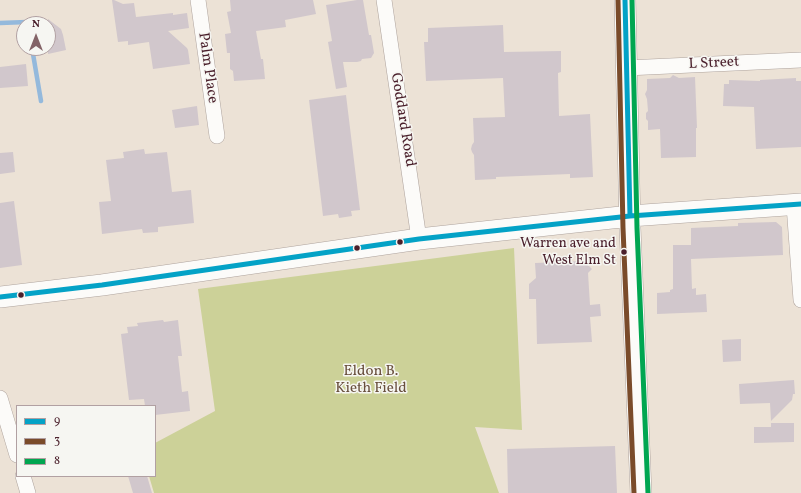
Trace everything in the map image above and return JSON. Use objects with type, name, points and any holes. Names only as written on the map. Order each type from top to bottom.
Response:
[{"type":"street","name":"Palm Place","points":[[198,0],[217,136]]},
{"type":"street","name":"Goddard Road","points":[[384,0],[419,239]]},
{"type":"street","points":[[625,0],[630,216],[641,493]]},
{"type":"street","name":"L Street","points":[[626,68],[801,60]]},
{"type":"street","points":[[0,298],[102,285],[419,239],[630,216],[798,204],[801,300]]},
{"type":"street","points":[[0,398],[16,452]]},
{"type":"street","points":[[23,477],[28,493]]},
{"type":"green space","name":"Eldon B. Kieth Field","points":[[514,248],[522,430],[475,427],[499,493],[154,493],[149,477],[156,477],[156,442],[215,411],[198,289]]},
{"type":"building","points":[[112,0],[123,4],[134,3],[136,17],[187,13],[189,28],[168,31],[187,48],[190,64],[153,69],[149,42],[128,45],[128,41],[118,42]]},
{"type":"building","points":[[230,0],[313,0],[316,14],[285,20],[286,27],[256,31],[261,59],[263,59],[265,79],[234,81],[233,71],[230,69],[230,53],[227,53],[225,34],[231,33],[227,12],[231,11]]},
{"type":"building","points":[[363,0],[369,35],[371,35],[374,53],[371,58],[362,59],[361,61],[343,62],[347,87],[336,89],[328,42],[332,41],[326,5]]},
{"type":"building","points":[[56,25],[61,29],[66,50],[56,52]]},
{"type":"building","points":[[503,25],[504,52],[561,51],[561,72],[558,73],[559,116],[590,114],[593,177],[570,178],[570,174],[496,177],[496,179],[475,180],[474,155],[471,149],[474,142],[473,118],[505,117],[503,78],[426,81],[424,42],[428,42],[428,28]]},
{"type":"building","points":[[26,64],[28,86],[0,88],[0,67]]},
{"type":"building","points":[[673,75],[679,78],[695,77],[697,128],[696,157],[661,158],[660,129],[648,130],[648,121],[646,119],[646,113],[648,111],[647,99],[645,94],[647,90],[647,79],[670,78]]},
{"type":"building","points":[[796,78],[796,81],[801,81],[801,147],[756,149],[754,107],[723,106],[724,84],[729,84],[729,80],[760,81]]},
{"type":"building","points":[[346,95],[360,210],[351,211],[352,216],[339,218],[338,214],[323,216],[309,100]]},
{"type":"building","points":[[197,106],[199,125],[175,128],[172,110]]},
{"type":"building","points":[[144,149],[145,154],[167,152],[172,192],[191,190],[194,223],[158,227],[158,232],[143,233],[142,229],[102,234],[99,202],[111,201],[106,160],[124,158],[123,152]]},
{"type":"building","points":[[13,152],[15,172],[0,174],[0,153]]},
{"type":"building","points":[[14,201],[22,265],[0,268],[0,203]]},
{"type":"building","points":[[776,222],[782,227],[783,255],[691,259],[692,289],[696,288],[696,295],[706,294],[707,312],[657,314],[657,293],[670,292],[670,290],[673,289],[673,245],[691,245],[691,228],[738,226],[738,223]]},
{"type":"building","points":[[584,261],[592,269],[588,273],[590,305],[600,304],[601,316],[590,317],[592,342],[537,344],[536,299],[529,299],[529,284],[536,278],[535,263]]},
{"type":"building","points":[[178,320],[182,356],[178,356],[182,392],[188,391],[190,411],[156,415],[156,405],[145,405],[144,399],[129,400],[121,334],[128,333],[127,327],[138,326],[137,323]]},
{"type":"building","points":[[741,339],[741,361],[723,362],[722,340]]},
{"type":"building","points":[[794,380],[795,394],[793,394],[792,400],[771,421],[770,403],[740,404],[739,384]]},
{"type":"building","points":[[771,423],[794,423],[794,442],[754,443],[754,427],[771,427]]},
{"type":"building","points":[[615,446],[617,493],[508,493],[507,449]]},
{"type":"building","points":[[128,477],[147,477],[152,493],[133,493]]},
{"type":"waterway","points":[[0,23],[16,22]]},
{"type":"waterway","points":[[33,56],[41,101]]},
{"type":"transit line","name":"3","points":[[618,0],[623,228],[634,493]]},
{"type":"transit line","name":"9","points":[[625,0],[630,216]]},
{"type":"transit line","name":"8","points":[[632,0],[637,228],[648,493]]},
{"type":"transit line","name":"9","points":[[0,297],[102,285],[419,239],[630,216],[801,204]]},
{"type":"place","name":"Warren ave and West Elm St","points":[[624,252]]}]
